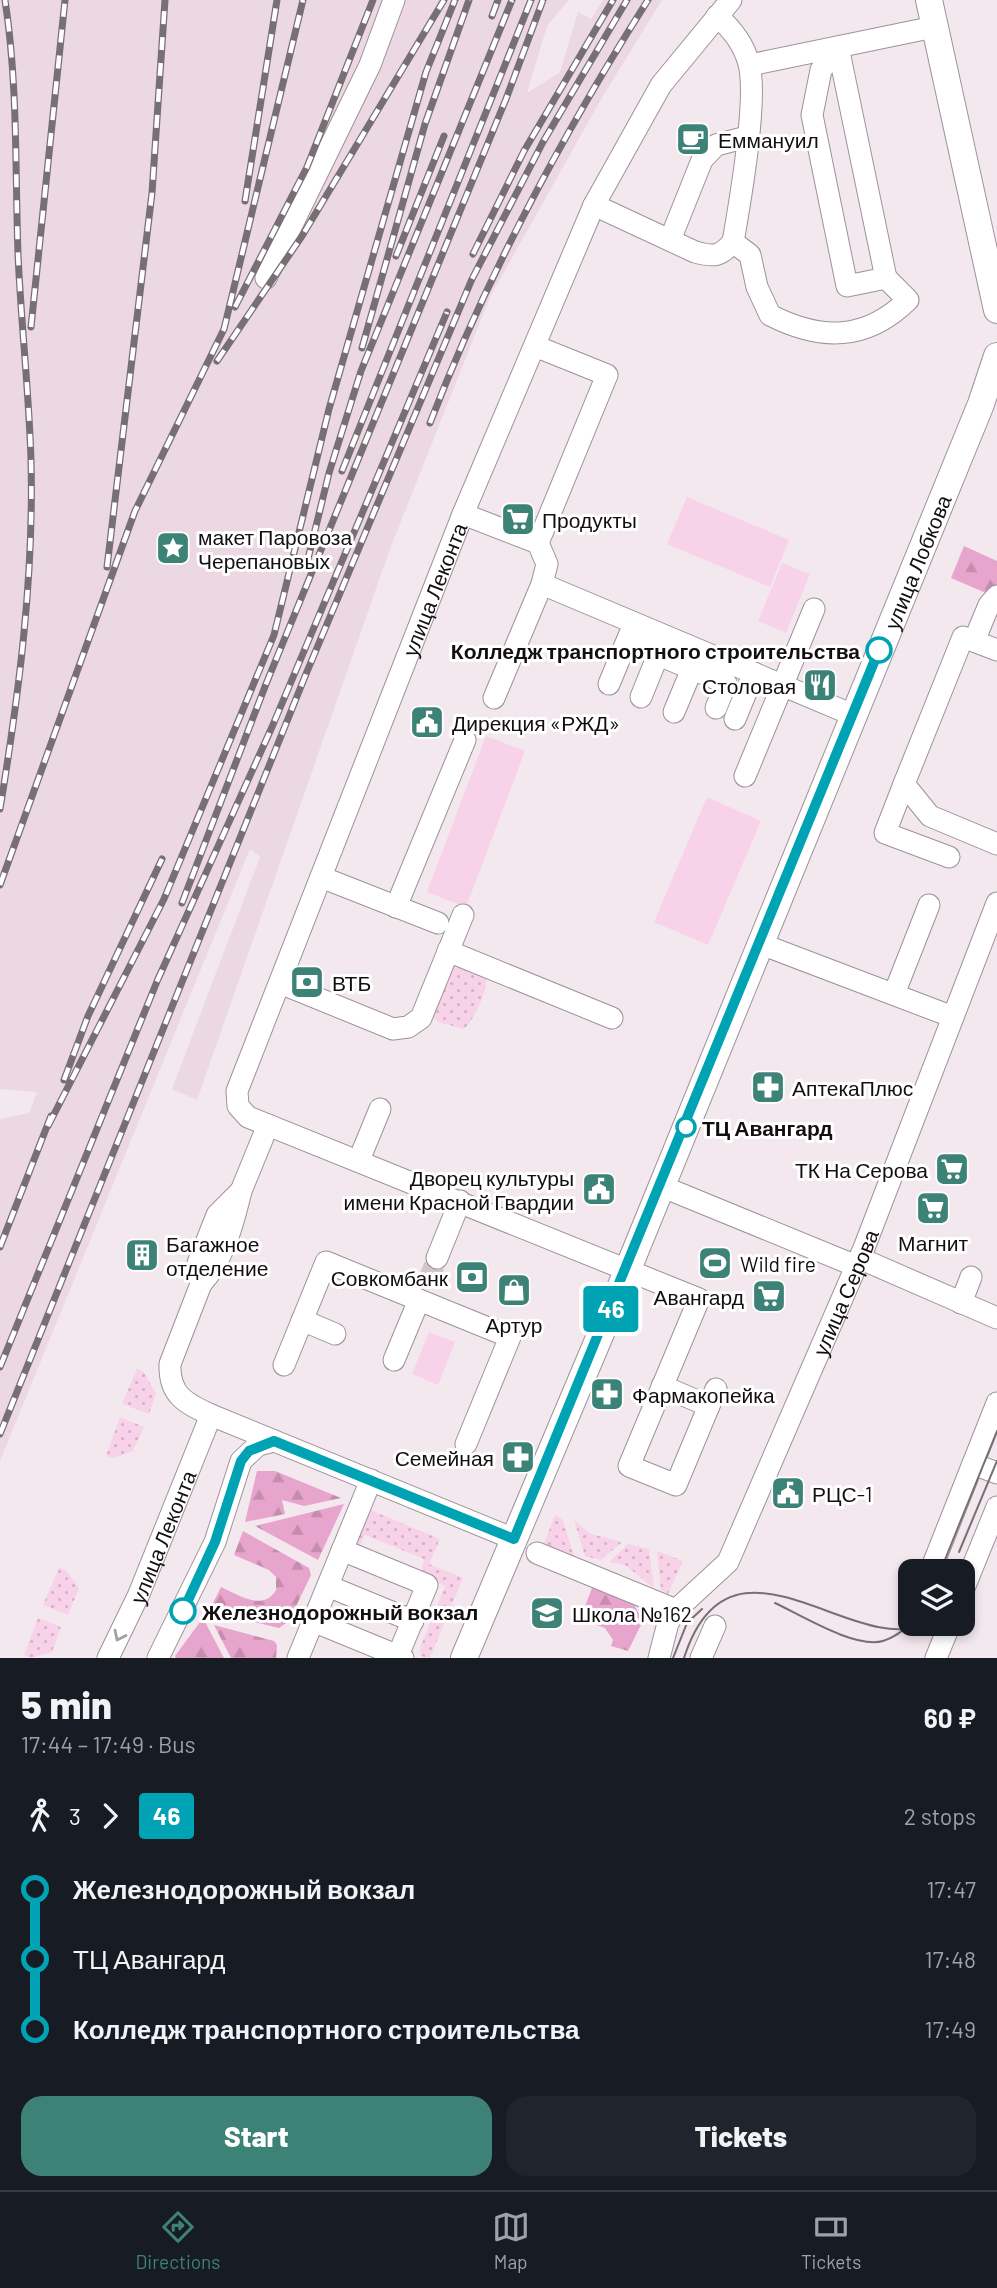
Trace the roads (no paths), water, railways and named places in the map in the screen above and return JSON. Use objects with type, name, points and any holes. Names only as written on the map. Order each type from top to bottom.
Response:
[{"type":"main road","points":[[929,0],[997,310]]},
{"type":"main road","name":"улица Лобкова","points":[[464,1658],[628,1269],[981,404],[997,356]]},
{"type":"street","points":[[266,278],[370,65],[394,0]]},
{"type":"street","points":[[598,197],[670,240],[712,257],[723,254],[733,242],[747,137],[750,65],[724,8]]},
{"type":"street","name":"улица Леконта","points":[[268,1125],[248,1117],[238,1106],[237,1091],[463,514],[598,197],[661,85],[724,8]]},
{"type":"street","points":[[750,65],[934,27]]},
{"type":"street","points":[[838,47],[821,70],[812,115],[847,286],[886,278]]},
{"type":"street","points":[[733,242],[750,255],[757,287],[770,314],[812,332],[856,333],[890,318],[908,300],[886,278],[838,47]]},
{"type":"street","points":[[670,240],[702,160],[716,145],[747,137]]},
{"type":"street","points":[[494,698],[542,584],[547,564],[538,543],[607,375],[536,346]]},
{"type":"street","points":[[463,514],[538,543]]},
{"type":"street","points":[[542,584],[631,633],[658,655],[726,683],[716,708]]},
{"type":"street","points":[[974,641],[989,605],[997,596]]},
{"type":"street","points":[[745,776],[814,609]]},
{"type":"street","points":[[631,633],[754,673],[853,715]]},
{"type":"street","points":[[609,684],[631,633]]},
{"type":"street","points":[[948,857],[885,833],[963,637],[997,650]]},
{"type":"street","points":[[640,697],[658,655]]},
{"type":"street","points":[[674,712],[692,669]]},
{"type":"street","points":[[735,719],[754,673]]},
{"type":"street","points":[[396,907],[465,740]]},
{"type":"street","points":[[904,784],[930,816],[997,844]]},
{"type":"street","points":[[918,846],[930,816]]},
{"type":"street","points":[[321,877],[438,923]]},
{"type":"street","name":"улица Серова","points":[[659,1658],[668,1623],[676,1610],[728,1562],[858,1262],[953,1017],[989,949],[997,903]]},
{"type":"street","points":[[894,994],[929,905]]},
{"type":"street","points":[[280,983],[393,1029],[408,1027],[421,1018],[463,915]]},
{"type":"street","points":[[761,944],[953,1017]]},
{"type":"street","points":[[448,951],[612,1018]]},
{"type":"street","points":[[359,1160],[380,1109]]},
{"type":"street","points":[[514,1539],[211,1415],[184,1403],[173,1388],[169,1376],[173,1352],[201,1284],[198,1263],[217,1215],[241,1191],[268,1125],[699,1299],[662,1386],[629,1466],[676,1485],[712,1397],[662,1386]]},
{"type":"street","points":[[661,1186],[997,1318]]},
{"type":"street","points":[[437,1258],[460,1201]]},
{"type":"street","points":[[284,1365],[326,1262],[422,1295],[510,1337],[466,1444]]},
{"type":"street","points":[[961,1303],[971,1277]]},
{"type":"street","points":[[394,1360],[422,1295]]},
{"type":"street","points":[[302,1320],[335,1334]]},
{"type":"street","points":[[935,1559],[997,1403]]},
{"type":"street","name":"улица Леконта","points":[[108,1658],[139,1594],[211,1415]]},
{"type":"street","points":[[158,1658],[215,1542],[241,1461],[249,1451],[274,1441]]},
{"type":"street","points":[[973,1464],[997,1472]]},
{"type":"street","points":[[298,1658],[371,1480]]},
{"type":"street","points":[[975,1561],[997,1507]]},
{"type":"street","points":[[313,1621],[399,1657],[427,1585],[342,1550]]},
{"type":"street","points":[[537,1553],[676,1610]]},
{"type":"street","points":[[328,1586],[413,1620]]},
{"type":"street","points":[[701,1658],[715,1626]]},
{"type":"street","points":[[936,1658],[945,1636]]},
{"type":"tunnel","points":[[427,1285],[437,1258]]},
{"type":"tram line","points":[[945,1559],[997,1431]]},
{"type":"tram line","points":[[959,1552],[997,1461]]},
{"type":"tram line","points":[[684,1658],[705,1617],[731,1597],[761,1593],[795,1600],[863,1623],[898,1629]]},
{"type":"tram line","points":[[775,1603],[828,1630],[858,1640],[883,1641],[898,1633]]},
{"type":"tram line","points":[[673,1658],[687,1623],[702,1609]]},
{"type":"railway","points":[[0,809],[24,635],[31,504],[30,434],[18,254],[14,95],[5,0]]},
{"type":"railway","points":[[31,327],[65,0]]},
{"type":"railway","points":[[107,567],[152,193],[165,0]]},
{"type":"railway","points":[[245,201],[277,0]]},
{"type":"railway","points":[[0,885],[135,511],[224,329],[303,0]]},
{"type":"railway","points":[[235,307],[307,167],[373,0]]},
{"type":"railway","points":[[217,361],[302,236],[444,0]]},
{"type":"railway","points":[[48,1126],[164,899],[274,635],[329,409],[426,72],[455,0]]},
{"type":"railway","points":[[362,348],[425,124],[469,0]]},
{"type":"railway","points":[[492,16],[498,0]]},
{"type":"railway","points":[[307,563],[329,473],[361,371],[512,0]]},
{"type":"railway","points":[[342,471],[531,0]]},
{"type":"railway","points":[[182,903],[266,684],[506,99],[543,0]]},
{"type":"railway","points":[[473,254],[524,151],[613,0]]},
{"type":"railway","points":[[0,1434],[306,674],[472,279],[543,142],[627,0]]},
{"type":"railway","points":[[430,423],[476,313],[528,206],[586,102],[648,0]]},
{"type":"railway","points":[[396,256],[444,136]]},
{"type":"railway","points":[[0,1367],[158,979],[272,727],[447,312]]},
{"type":"railway","points":[[64,1080],[88,1016],[162,859]]},
{"type":"railway","points":[[0,1247],[51,1116]]},
{"type":"place","name":"Еммануил","points":[[693,139]]},
{"type":"place","name":"Продукты","points":[[518,519]]},
{"type":"place","name":"макет Паровоза Черепановых","points":[[173,548]]},
{"type":"place","name":"Колледж транспортного строительства","points":[[879,650]]},
{"type":"place","name":"Столовая","points":[[820,685]]},
{"type":"place","name":"Дирекция «РЖД»","points":[[427,722]]},
{"type":"place","name":"ВТБ","points":[[307,982]]},
{"type":"place","name":"АптекаПлюс","points":[[768,1087]]},
{"type":"place","name":"ТЦ Авангард","points":[[686,1127]]},
{"type":"place","name":"ТК На Серова","points":[[952,1169]]},
{"type":"place","name":"Дворец культуры имени Красной Гвардии","points":[[599,1189]]},
{"type":"place","name":"Магнит","points":[[933,1208]]},
{"type":"place","name":"Багажное отделение","points":[[142,1255]]},
{"type":"place","name":"Wild fire","points":[[715,1263]]},
{"type":"place","name":"Совкомбанк","points":[[472,1277]]},
{"type":"place","name":"Артур","points":[[514,1290]]},
{"type":"place","name":"Авангард","points":[[769,1296]]},
{"type":"place","name":"Фармакопейка","points":[[607,1394]]},
{"type":"place","name":"Семейная","points":[[518,1457]]},
{"type":"place","name":"РЦС-1","points":[[788,1493]]},
{"type":"place","name":"Железнодорожный вокзал","points":[[183,1611]]},
{"type":"place","name":"Школа №162","points":[[547,1613]]}]
